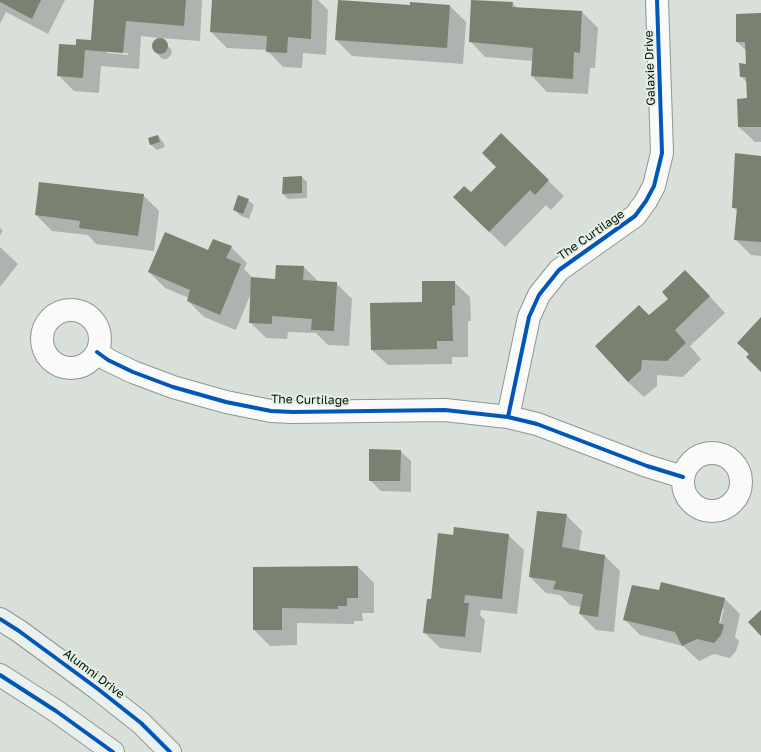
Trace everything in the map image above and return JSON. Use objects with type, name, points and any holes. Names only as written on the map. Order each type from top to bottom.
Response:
[{"type":"main road","name":"Alumni Drive","points":[[0,620],[19,631],[98,689],[141,723],[170,752]]},
{"type":"main road","points":[[0,675],[56,711],[112,752]]},
{"type":"street","name":"Galaxie Drive","points":[[657,0],[662,136]]},
{"type":"street","name":"The Curtilage","points":[[508,417],[529,317],[539,295],[559,270],[635,216],[646,201],[654,186],[660,168],[662,136]]},
{"type":"street","name":"The Curtilage","points":[[98,352],[108,360],[133,372],[173,387],[226,402],[271,411],[445,410],[508,417],[537,424],[647,466],[683,477]]},
{"type":"building","points":[[0,0],[41,0],[32,19],[0,2]]},
{"type":"building","points":[[94,0],[186,0],[184,26],[126,21],[123,53],[85,50],[83,78],[57,76],[59,44],[76,45],[76,39],[91,40]]},
{"type":"building","points":[[212,0],[312,0],[311,39],[288,37],[287,53],[266,52],[267,36],[210,32]]},
{"type":"building","points":[[338,0],[410,5],[410,2],[450,5],[447,48],[335,40]]},
{"type":"building","points":[[471,0],[513,2],[512,7],[582,11],[580,53],[574,52],[573,79],[531,76],[533,48],[469,42]]},
{"type":"building","points":[[761,13],[761,127],[738,127],[737,99],[747,98],[746,77],[740,77],[739,63],[746,64],[745,42],[736,42],[736,14]]},
{"type":"building","points":[[160,38],[166,40],[168,46],[166,52],[160,54],[154,52],[152,46],[154,40]]},
{"type":"building","points":[[501,133],[549,180],[535,195],[530,190],[489,232],[453,197],[464,186],[471,192],[496,167],[482,153]]},
{"type":"building","points":[[158,135],[160,142],[150,145],[148,138]]},
{"type":"building","points":[[735,153],[761,156],[761,242],[734,240],[737,208],[732,208]]},
{"type":"building","points":[[302,176],[302,193],[282,194],[283,177]]},
{"type":"building","points":[[39,182],[144,194],[138,236],[79,228],[80,221],[35,215]]},
{"type":"building","points":[[238,195],[249,199],[243,214],[233,210]]},
{"type":"building","points":[[165,232],[208,250],[213,239],[232,246],[226,258],[241,264],[220,315],[187,301],[190,290],[148,272]]},
{"type":"building","points":[[276,265],[304,266],[303,280],[337,282],[334,331],[311,330],[312,319],[272,316],[272,324],[249,323],[251,277],[275,279]]},
{"type":"building","points":[[685,270],[710,296],[675,330],[686,343],[667,361],[642,360],[641,370],[628,382],[595,346],[639,305],[649,315],[668,299],[662,292]]},
{"type":"building","points":[[422,281],[455,281],[455,305],[452,306],[453,341],[437,341],[437,349],[371,350],[370,303],[422,302]]},
{"type":"building","points":[[761,317],[761,372],[746,357],[749,354],[737,343]]},
{"type":"building","points":[[369,449],[401,450],[400,481],[369,481]]},
{"type":"building","points":[[537,511],[567,514],[562,547],[605,555],[598,617],[579,614],[583,594],[553,589],[556,581],[529,577]]},
{"type":"building","points":[[454,527],[509,534],[502,599],[465,595],[464,603],[469,603],[465,637],[423,633],[427,599],[431,599],[438,533],[453,535]]},
{"type":"building","points":[[358,566],[358,598],[347,598],[347,606],[338,606],[338,609],[282,608],[282,630],[253,630],[253,567]]},
{"type":"building","points":[[661,582],[725,598],[719,623],[724,625],[721,635],[714,643],[697,639],[682,646],[675,632],[623,620],[632,585],[659,590]]},
{"type":"building","points":[[761,610],[761,636],[748,622]]},
{"type":"cycle path","points":[[508,417],[529,317],[539,295],[559,270],[635,216],[646,201],[654,186],[662,153],[657,0]]},
{"type":"cycle path","points":[[97,352],[108,360],[133,372],[173,387],[226,402],[271,411],[445,410],[508,417],[537,424],[647,466],[683,477]]},
{"type":"cycle path","points":[[0,619],[19,631],[98,689],[141,723],[170,752]]},
{"type":"cycle path","points":[[0,675],[56,711],[113,752]]}]
